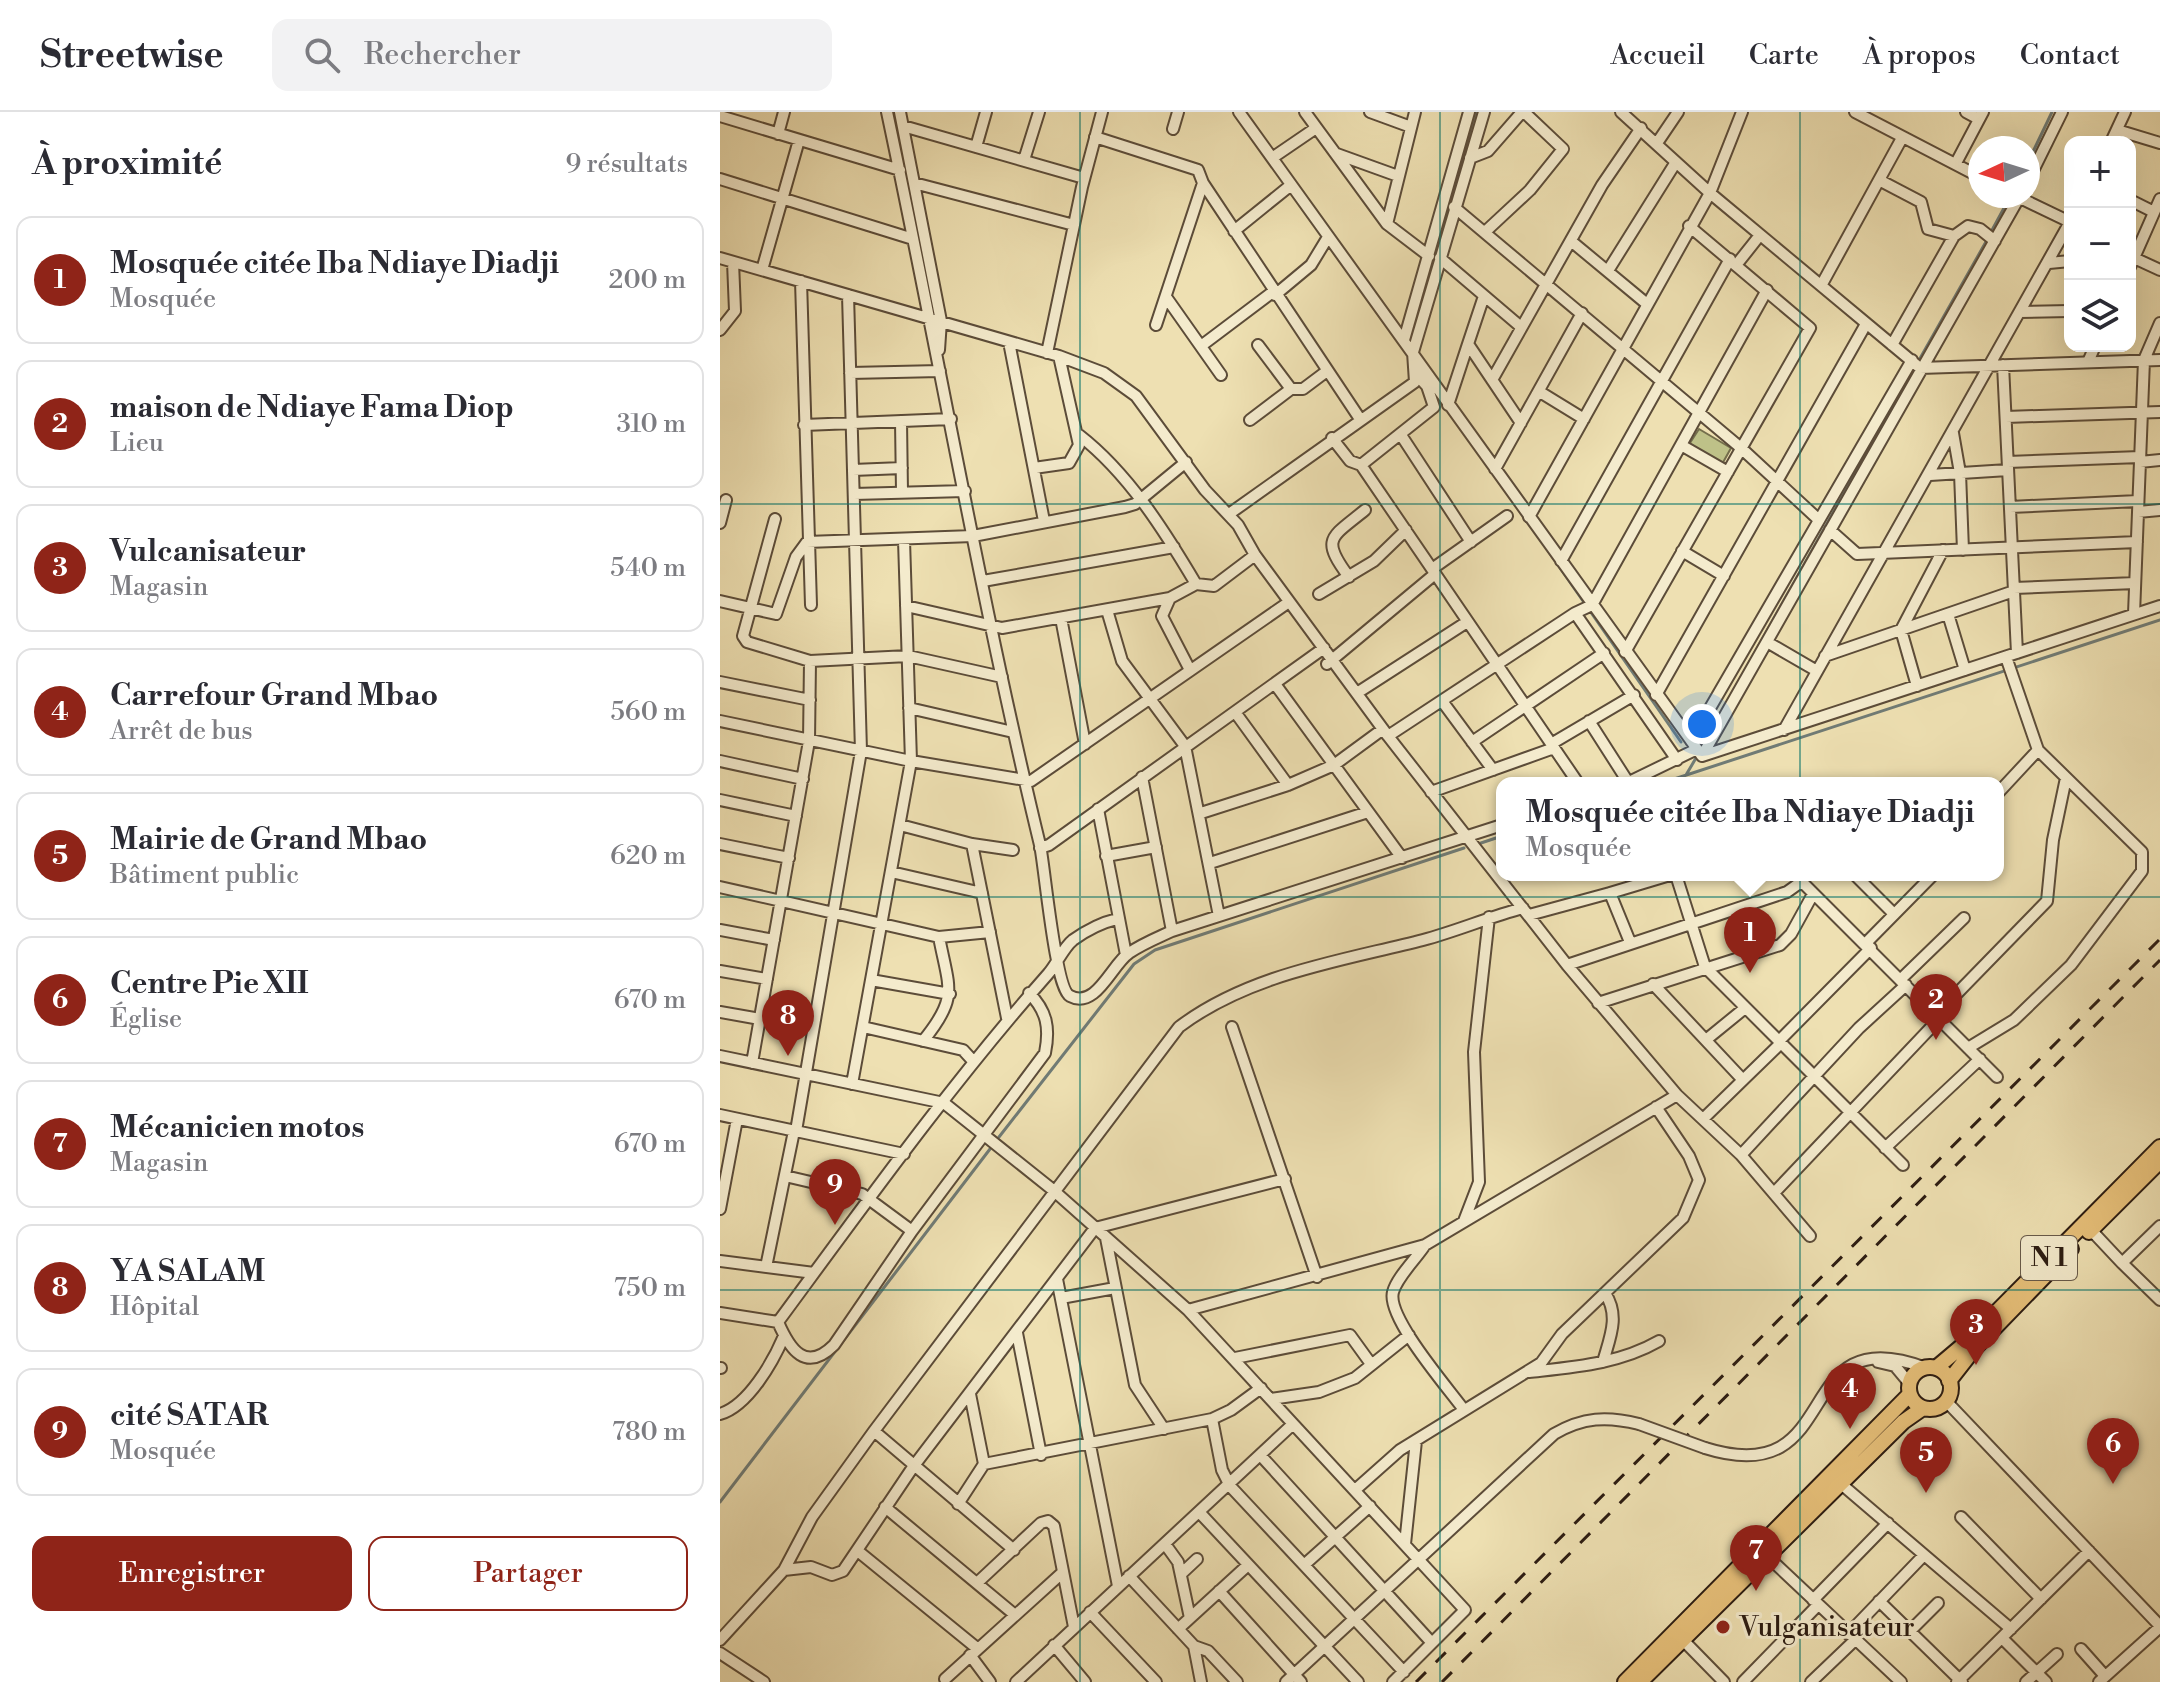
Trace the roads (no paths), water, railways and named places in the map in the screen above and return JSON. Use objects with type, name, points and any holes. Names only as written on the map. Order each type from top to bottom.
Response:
[{"type":"highway","name":"N 1","points":[[1625,1682],[1910,1389],[1917,1372],[1931,1368],[1968,1341],[2160,1147]]},
{"type":"highway","name":"N 1","points":[[1946,1401],[1950,1392],[1949,1381],[1974,1349],[2160,1161]]},
{"type":"highway","points":[[1931,1368],[1949,1381]]},
{"type":"highway","points":[[1910,1389],[1923,1408]]},
{"type":"highway","points":[[1640,1682],[1903,1422],[1923,1408],[1933,1408],[1946,1401]]},
{"type":"street","points":[[778,134],[784,112]]},
{"type":"street","points":[[887,112],[1023,782],[1040,848],[1052,912],[1056,965],[1064,989],[1070,996],[1084,998],[1094,993],[1126,955],[1172,931],[1496,827]]},
{"type":"street","points":[[900,112],[941,321],[939,367]]},
{"type":"street","points":[[976,147],[986,112]]},
{"type":"street","points":[[1024,160],[1039,112]]},
{"type":"street","points":[[1047,353],[1084,178],[1102,112]]},
{"type":"street","points":[[1173,129],[1178,112]]},
{"type":"street","points":[[1239,112],[1561,561],[1604,653],[1677,760]]},
{"type":"street","points":[[1305,112],[1387,224],[1434,257],[1521,327]]},
{"type":"street","points":[[1370,112],[1411,127]]},
{"type":"street","points":[[1387,224],[1415,112]]},
{"type":"street","points":[[1404,340],[1470,158],[1469,112]]},
{"type":"street","points":[[1229,514],[1415,382],[1413,352],[1434,257],[1469,137],[1484,112]]},
{"type":"street","points":[[1470,158],[1488,151],[1523,112],[1563,149],[1530,190],[1486,231]]},
{"type":"street","points":[[1657,143],[1678,112]]},
{"type":"street","points":[[1529,517],[1710,193],[1742,112]]},
{"type":"street","points":[[1855,112],[1876,117],[1902,138],[1968,170]]},
{"type":"street","points":[[1956,163],[1981,116],[1966,112]]},
{"type":"street","points":[[2040,157],[2062,112]]},
{"type":"street","points":[[2114,136],[2125,112]]},
{"type":"street","points":[[1625,113],[1710,193],[1916,364],[1989,366],[2160,360]]},
{"type":"street","points":[[727,116],[900,170]]},
{"type":"street","points":[[903,126],[1084,178]]},
{"type":"street","points":[[1272,158],[1316,128]]},
{"type":"street","points":[[1492,380],[1602,185],[1641,128]]},
{"type":"street","points":[[2117,130],[2160,143]]},
{"type":"street","points":[[1095,137],[1198,170],[1203,183],[1274,293],[1360,419]]},
{"type":"street","points":[[1822,284],[1902,138]]},
{"type":"street","points":[[762,270],[799,140]]},
{"type":"street","points":[[1335,153],[1398,176]]},
{"type":"street","points":[[1609,269],[1676,162]]},
{"type":"street","points":[[720,179],[913,239]]},
{"type":"street","points":[[1879,180],[1921,202],[1928,229],[1954,236]]},
{"type":"street","points":[[914,183],[1074,225]]},
{"type":"street","points":[[1156,325],[1203,183]]},
{"type":"street","points":[[1234,231],[1291,185]]},
{"type":"street","points":[[2136,249],[2160,199]]},
{"type":"street","points":[[2136,203],[2154,212]]},
{"type":"street","points":[[1454,207],[1624,347],[1778,480],[1819,520]]},
{"type":"street","points":[[1784,730],[2070,222],[2040,207]]},
{"type":"street","points":[[1696,749],[1819,520],[2013,208]]},
{"type":"street","points":[[1625,652],[1810,328],[1689,226]]},
{"type":"street","points":[[1892,345],[1954,236],[1968,226],[1980,229],[1995,241]]},
{"type":"street","points":[[1561,561],[1662,381],[1734,262],[1760,235]]},
{"type":"street","points":[[1201,346],[1311,265],[1328,237]]},
{"type":"street","points":[[1571,241],[1609,269],[1647,304]]},
{"type":"street","points":[[720,258],[1059,356],[1104,373],[1136,396],[1205,490],[1229,514],[1255,555],[1324,648],[1330,662],[1496,875]]},
{"type":"street","points":[[2136,259],[2160,270]]},
{"type":"street","points":[[720,330],[735,311],[733,262]]},
{"type":"street","points":[[2049,263],[2064,262]]},
{"type":"street","points":[[801,281],[811,605]]},
{"type":"street","points":[[1201,813],[1288,785],[1334,765],[1442,701],[1585,609],[1767,290]]},
{"type":"street","points":[[766,1267],[806,1074],[861,751],[848,295]]},
{"type":"street","points":[[1448,405],[1484,296]]},
{"type":"street","points":[[1166,297],[1221,375]]},
{"type":"street","points":[[2020,312],[2064,311]]},
{"type":"street","points":[[1495,469],[1582,313]]},
{"type":"street","points":[[2134,614],[2144,360],[2160,323]]},
{"type":"street","points":[[1656,695],[1866,324]]},
{"type":"street","points":[[1009,342],[1044,521]]},
{"type":"street","points":[[1468,344],[1521,423]]},
{"type":"street","points":[[1258,345],[1291,389]]},
{"type":"street","points":[[2088,362],[2092,352]]},
{"type":"street","points":[[1034,468],[1069,463],[1075,454],[1079,435],[1059,356]]},
{"type":"street","points":[[1696,749],[1767,642],[1830,530],[1916,364]]},
{"type":"street","points":[[1968,1048],[2014,1020],[2071,965],[2142,871],[2142,852],[2038,750],[2010,661],[2014,590],[2003,365]]},
{"type":"street","points":[[850,373],[939,367]]},
{"type":"street","points":[[1250,420],[1291,389],[1303,389],[1327,371]]},
{"type":"street","points":[[1361,465],[1434,407],[1427,386],[1416,374]]},
{"type":"street","points":[[1540,392],[1584,419]]},
{"type":"street","points":[[2006,417],[2160,412]]},
{"type":"street","points":[[804,425],[951,419]]},
{"type":"street","points":[[901,421],[902,492]]},
{"type":"street","points":[[1953,433],[1960,473],[1963,550]]},
{"type":"street","points":[[1079,435],[1106,456],[1174,547],[1196,584]]},
{"type":"street","points":[[1401,435],[1471,542]]},
{"type":"street","points":[[1332,438],[1350,461],[1361,465],[1574,777]]},
{"type":"street","points":[[1681,445],[1728,472]]},
{"type":"street","points":[[1930,475],[2008,466],[2160,460]]},
{"type":"street","points":[[807,542],[973,536],[1125,507],[1139,500],[1186,462]]},
{"type":"street","points":[[853,470],[902,468]]},
{"type":"street","points":[[854,494],[965,491]]},
{"type":"street","points":[[720,523],[726,500]]},
{"type":"street","points":[[2010,507],[2138,506],[2160,510]]},
{"type":"street","points":[[1349,577],[1332,555],[1330,545],[1332,537],[1365,510]]},
{"type":"street","points":[[1330,662],[1433,572],[1507,516]]},
{"type":"street","points":[[775,519],[743,636],[747,642],[810,661],[908,656],[1002,677]]},
{"type":"street","points":[[1319,594],[1374,561],[1406,530]]},
{"type":"street","points":[[1830,530],[1857,554],[2137,542]]},
{"type":"street","points":[[852,1084],[911,761],[904,540]]},
{"type":"street","points":[[720,601],[776,614],[796,557],[807,542]]},
{"type":"street","points":[[983,581],[1174,547]]},
{"type":"street","points":[[1917,686],[1901,630],[1943,550]]},
{"type":"street","points":[[1682,551],[1724,576]]},
{"type":"street","points":[[906,606],[1002,628],[1170,598],[1196,584],[1214,586],[1255,555]]},
{"type":"street","points":[[1825,656],[2014,590],[2135,583]]},
{"type":"street","points":[[1170,598],[1162,616],[1190,670]]},
{"type":"street","points":[[720,721],[911,761],[1031,781],[1289,602]]},
{"type":"street","points":[[1641,777],[1696,749],[1784,730],[1965,670],[2010,661],[2160,606]]},
{"type":"street","points":[[1585,609],[1625,652],[1696,749]]},
{"type":"street","points":[[1107,610],[1122,661],[1185,746],[1201,813],[1219,916]]},
{"type":"street","points":[[1948,614],[1965,670]]},
{"type":"street","points":[[1061,618],[1085,744]]},
{"type":"street","points":[[1357,693],[1467,622]]},
{"type":"street","points":[[1767,642],[1817,671]]},
{"type":"street","points":[[1040,848],[1049,845],[1324,648]]},
{"type":"street","points":[[1472,742],[1604,653]]},
{"type":"street","points":[[752,1063],[809,741],[810,661]]},
{"type":"street","points":[[720,682],[810,700]]},
{"type":"street","points":[[1275,684],[1402,858]]},
{"type":"street","points":[[1431,792],[1553,746],[1634,695]]},
{"type":"street","points":[[1442,701],[1493,770]]},
{"type":"street","points":[[909,708],[1013,732]]},
{"type":"street","points":[[1235,712],[1288,785]]},
{"type":"street","points":[[1589,721],[1624,777]]},
{"type":"street","points":[[2004,787],[2038,750]]},
{"type":"street","points":[[720,761],[803,779]]},
{"type":"street","points":[[1142,777],[1172,931]]},
{"type":"street","points":[[1774,1193],[2047,901],[2053,840],[2066,778]]},
{"type":"street","points":[[720,800],[796,816]]},
{"type":"street","points":[[1098,809],[1126,955]]},
{"type":"street","points":[[1210,863],[1368,812]]},
{"type":"street","points":[[900,825],[972,844],[1013,850]]},
{"type":"street","points":[[720,844],[789,858]]},
{"type":"street","points":[[972,844],[1007,1018]]},
{"type":"street","points":[[1106,856],[1156,847]]},
{"type":"street","points":[[891,872],[982,893]]},
{"type":"street","points":[[1501,881],[1598,1003],[1677,1095],[1741,1155],[1810,1236]]},
{"type":"street","points":[[720,1640],[784,1570],[812,1517],[874,1431],[1053,1190],[1168,1041],[1195,1015],[1256,987],[1343,957],[1421,940],[1489,917],[1526,912],[1650,881]]},
{"type":"street","points":[[1678,881],[1705,967],[1903,1165]]},
{"type":"street","points":[[1567,965],[1787,892],[1796,881]]},
{"type":"street","points":[[1801,881],[1997,1077]]},
{"type":"street","points":[[1861,881],[1894,914]]},
{"type":"street","points":[[1703,1119],[1780,1042],[1927,881]]},
{"type":"street","points":[[720,887],[939,937],[990,932]]},
{"type":"street","points":[[1610,893],[1630,942]]},
{"type":"street","points":[[1598,1003],[1780,945],[1791,934],[1813,894]]},
{"type":"street","points":[[1486,1207],[1478,1189],[1474,1052],[1489,917]]},
{"type":"street","points":[[1741,1155],[1964,918]]},
{"type":"street","points":[[778,1322],[1007,1018],[1056,965],[1070,942],[1091,927],[1117,919]]},
{"type":"street","points":[[720,930],[774,940]]},
{"type":"street","points":[[923,1041],[947,1012],[950,994],[939,937]]},
{"type":"street","points":[[720,971],[767,979]]},
{"type":"street","points":[[871,980],[950,994]]},
{"type":"street","points":[[1653,984],[1743,1080]]},
{"type":"street","points":[[778,1322],[784,1336],[800,1354],[811,1358],[824,1355],[1045,1053],[1048,1025],[1042,1005],[1029,993]]},
{"type":"street","points":[[1707,1039],[1745,1008]]},
{"type":"street","points":[[720,1012],[760,1019]]},
{"type":"street","points":[[863,1027],[963,1050],[974,1062]]},
{"type":"street","points":[[1232,1027],[1317,1277]]},
{"type":"street","points":[[720,1056],[944,1103],[1053,1190],[1188,1310],[1465,1610],[1393,1682]]},
{"type":"street","points":[[1885,1148],[1980,1059]]},
{"type":"street","points":[[1188,1310],[1425,1245],[1677,1095]]},
{"type":"street","points":[[1355,1490],[1400,1450],[1541,1363],[1562,1334],[1683,1218],[1695,1196],[1699,1180],[1689,1156],[1656,1107]]},
{"type":"street","points":[[720,1115],[904,1154]]},
{"type":"street","points":[[720,1209],[737,1119]]},
{"type":"street","points":[[785,1176],[869,1198],[912,1231]]},
{"type":"street","points":[[784,1570],[811,1567],[832,1575],[843,1571],[859,1552],[913,1467],[1095,1228],[1285,1179]]},
{"type":"street","points":[[1464,1221],[1478,1189]]},
{"type":"street","points":[[2122,1263],[2160,1226]]},
{"type":"street","points":[[2091,1230],[2160,1300]]},
{"type":"street","points":[[1106,1238],[1135,1385],[1164,1429]]},
{"type":"street","points":[[1425,1245],[1393,1289],[1392,1302],[1409,1335],[1464,1410]]},
{"type":"street","points":[[720,1261],[814,1273]]},
{"type":"street","points":[[1057,1279],[1118,1586]]},
{"type":"street","points":[[1061,1298],[1115,1288]]},
{"type":"street","points":[[1603,1362],[1614,1318],[1614,1307],[1605,1293]]},
{"type":"street","points":[[720,1313],[778,1322]]},
{"type":"street","points":[[1017,1333],[1041,1455]]},
{"type":"street","points":[[1235,1358],[1350,1335],[1371,1364]]},
{"type":"street","points":[[1271,1399],[1319,1392],[1355,1378],[1409,1335]]},
{"type":"street","points":[[720,1414],[737,1405],[749,1392],[784,1336]]},
{"type":"street","points":[[1527,1373],[1603,1362],[1636,1354],[1659,1341]]},
{"type":"street","points":[[1219,1591],[1294,1679],[1554,1434],[1584,1420],[1603,1417],[1639,1424],[1743,1458],[1776,1452],[1799,1434],[1826,1386],[1853,1364],[1893,1358],[1931,1368]]},
{"type":"street","points":[[1872,1360],[1895,1366],[1910,1389]]},
{"type":"street","points":[[984,1464],[1212,1419],[1231,1410],[1261,1388]]},
{"type":"street","points":[[958,1504],[984,1464],[970,1394]]},
{"type":"street","points":[[1946,1401],[2160,1626],[2102,1679],[2081,1649]]},
{"type":"street","points":[[1212,1419],[1222,1470],[1230,1486],[1404,1672]]},
{"type":"street","points":[[1016,1682],[1262,1457],[1293,1424]]},
{"type":"street","points":[[874,1431],[1014,1550]]},
{"type":"street","points":[[1405,1544],[1416,1441]]},
{"type":"street","points":[[1262,1457],[1432,1643]]},
{"type":"street","points":[[1840,1483],[2011,1629]]},
{"type":"street","points":[[1304,1565],[1370,1506]]},
{"type":"street","points":[[885,1507],[1015,1615]]},
{"type":"street","points":[[1200,1513],[1358,1682]]},
{"type":"street","points":[[1961,1517],[2041,1599]]},
{"type":"street","points":[[977,1583],[1041,1523],[1048,1521],[1054,1526],[1074,1627]]},
{"type":"street","points":[[1743,1682],[1888,1523]]},
{"type":"street","points":[[1165,1544],[1174,1553],[1190,1618]]},
{"type":"street","points":[[1879,1601],[1960,1681],[2089,1551]]},
{"type":"street","points":[[859,1552],[974,1652],[990,1682]]},
{"type":"street","points":[[1766,1555],[1901,1682]]},
{"type":"street","points":[[1811,1682],[1879,1601],[1924,1555]]},
{"type":"street","points":[[1181,1574],[1197,1559]]},
{"type":"street","points":[[1178,1629],[1248,1565]]},
{"type":"street","points":[[945,1679],[1062,1573]]},
{"type":"street","points":[[1129,1576],[1194,1646],[1208,1651],[1237,1682]]},
{"type":"street","points":[[1910,1631],[1938,1603]]},
{"type":"street","points":[[1090,1612],[1156,1682]]},
{"type":"street","points":[[2002,1638],[2046,1682]]},
{"type":"street","points":[[1682,1639],[1724,1682]]},
{"type":"street","points":[[1054,1645],[1085,1682]]},
{"type":"street","points":[[1194,1646],[1201,1682]]},
{"type":"street","points":[[720,1653],[764,1682]]},
{"type":"street","points":[[2026,1682],[2057,1654]]},
{"type":"street","points":[[1882,1682],[1891,1673]]},
{"type":"waterway","points":[[1419,312],[1476,112]]},
{"type":"waterway","points":[[2040,137],[2052,112]]},
{"type":"waterway","points":[[1991,232],[2004,208]]},
{"type":"waterway","points":[[1918,362],[1987,240]]},
{"type":"waterway","points":[[1730,697],[1914,368]]},
{"type":"waterway","points":[[1549,552],[1681,742]]},
{"type":"waterway","points":[[1680,777],[2160,620]]},
{"type":"waterway","points":[[1686,775],[1696,758]]},
{"type":"waterway","points":[[1481,843],[1496,838]]},
{"type":"waterway","points":[[999,1137],[1134,964],[1155,950],[1464,848]]},
{"type":"waterway","points":[[720,1502],[990,1149]]},
{"type":"railway","points":[[1416,1682],[2160,939]]},
{"type":"railway","points":[[1442,1682],[2160,960]]},
{"type":"place","name":"Mosquée citée Iba Ndiaye Diadji","points":[[1750,973]]},
{"type":"place","name":"maison de Ndiaye Fama Diop","points":[[1936,1040]]},
{"type":"place","name":"YA SALAM","points":[[788,1056]]},
{"type":"place","name":"cité SATAR","points":[[835,1225]]},
{"type":"place","name":"Vulcanisateur","points":[[1976,1365]]},
{"type":"place","name":"Carrefour Grand Mbao","points":[[1850,1429]]},
{"type":"place","name":"Centre Pie XII","points":[[2113,1484]]},
{"type":"place","name":"Mairie de Grand Mbao","points":[[1926,1493]]},
{"type":"place","name":"Mécanicien motos","points":[[1756,1591]]},
{"type":"place","name":"Vulganisateur","points":[[1723,1627]]}]
